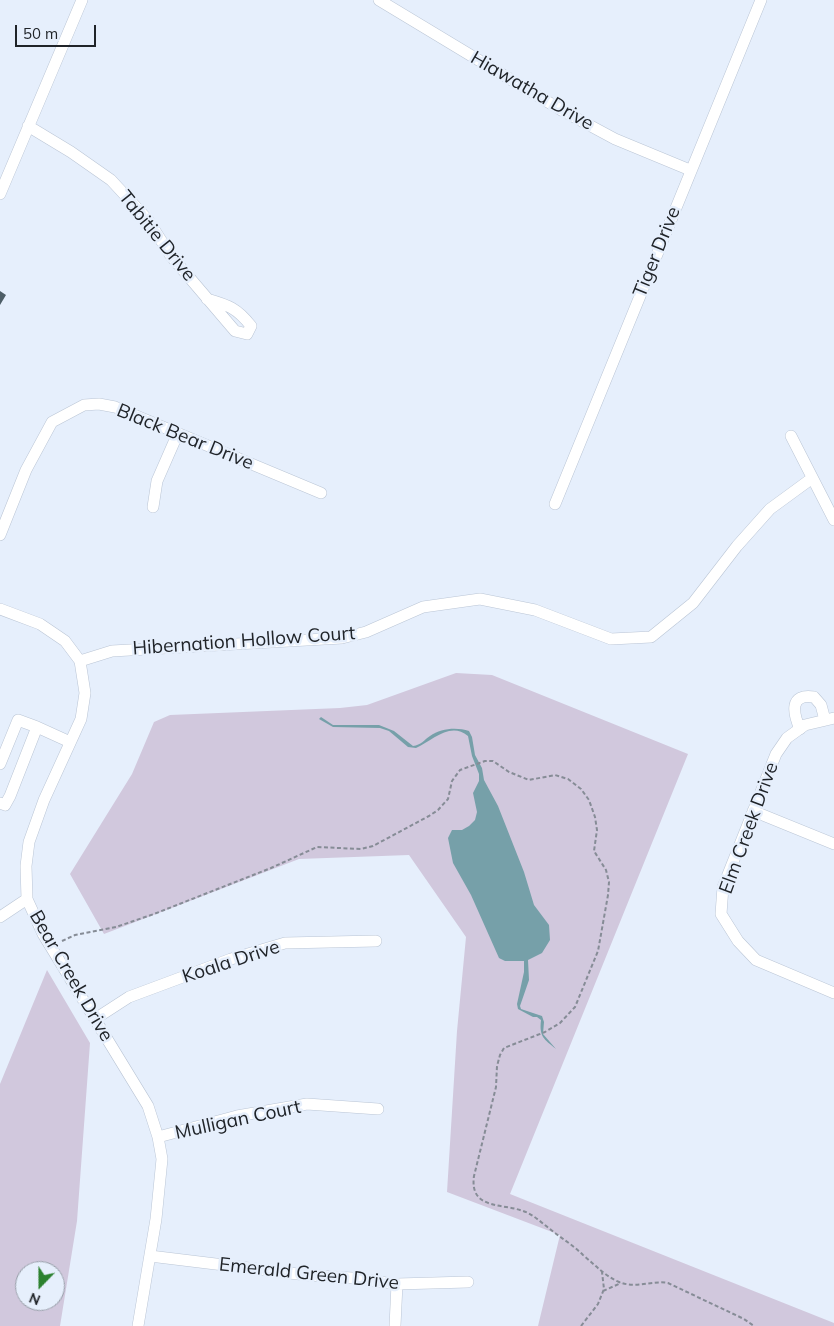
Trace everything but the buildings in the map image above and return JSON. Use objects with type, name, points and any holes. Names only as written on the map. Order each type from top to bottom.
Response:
[{"type":"street","points":[[0,194],[82,0]]},
{"type":"street","name":"Hiawatha Drive","points":[[380,0],[563,111],[615,139],[690,170]]},
{"type":"street","name":"Tiger Drive","points":[[554,504],[761,0]]},
{"type":"street","name":"Tabitie Drive","points":[[28,126],[72,152],[112,180],[148,220],[172,256],[207,299]]},
{"type":"street","name":"Black Bear Drive","points":[[0,535],[26,470],[52,422],[84,405],[99,404],[115,408],[321,493]]},
{"type":"street","points":[[153,507],[157,482],[178,433]]},
{"type":"street","points":[[791,436],[811,479],[834,520]]},
{"type":"street","name":"Hibernation Hollow Court","points":[[80,661],[112,651],[342,638],[366,632],[424,607],[480,599],[535,610],[611,639],[651,637],[692,603],[737,546],[770,509],[811,479]]},
{"type":"street","name":"Bear Creek Drive","points":[[0,609],[40,624],[64,641],[80,661],[85,693],[81,719],[44,800],[29,842],[26,866],[27,899],[43,934],[148,1106],[158,1138],[162,1159],[156,1219],[138,1326]]},
{"type":"street","name":"Elm Creek Drive","points":[[800,729],[794,716],[794,708],[798,699],[805,696],[814,697],[830,719],[805,725],[800,729],[787,738],[776,754],[723,887],[721,914],[738,941],[756,960],[834,993]]},
{"type":"street","points":[[0,764],[18,720],[70,742]]},
{"type":"street","points":[[0,803],[5,805],[10,796],[38,727]]},
{"type":"street","points":[[753,812],[834,844]]},
{"type":"street","points":[[0,917],[27,899]]},
{"type":"street","name":"Koala Drive","points":[[95,1019],[130,997],[231,959],[285,943],[376,941]]},
{"type":"street","name":"Mulligan Court","points":[[158,1138],[237,1116],[307,1104],[378,1109]]},
{"type":"street","name":"Emerald Green Drive","points":[[150,1256],[397,1284],[468,1282]]},
{"type":"street","points":[[395,1326],[397,1284]]},
{"type":"path","points":[[62,941],[75,935],[116,927],[154,914],[271,868],[317,847],[361,849],[373,846],[438,810],[448,798],[455,775],[465,767],[485,761],[493,761],[509,772],[529,780],[554,775],[568,779],[581,788],[589,800],[597,830],[594,851],[606,870],[609,882],[598,951],[570,1014],[545,1032],[504,1048],[500,1055],[497,1066],[496,1087],[472,1185],[475,1194],[484,1202],[529,1214],[581,1253],[602,1272],[621,1283],[636,1285],[659,1282],[668,1283],[744,1319],[754,1326]]},
{"type":"path","points":[[581,1326],[598,1304],[604,1289],[602,1272]]},
{"type":"path","points":[[603,1291],[621,1283]]},
{"type":"shaded area","points":[[456,673],[492,675],[688,754],[510,1194],[834,1323],[834,1326],[538,1326],[560,1235],[447,1192],[457,1031],[466,937],[409,855],[299,859],[104,934],[70,874],[132,774],[154,722],[170,715],[340,708],[367,705]]},
{"type":"shaded area","points":[[47,970],[90,1043],[77,1221],[65,1295],[65,1261],[15,1261],[15,1311],[62,1311],[60,1326],[0,1326],[0,1084]]},
{"type":"water","points":[[321,717],[333,725],[379,725],[394,731],[413,746],[434,733],[444,730],[459,729],[469,731],[475,755],[482,768],[484,780],[498,806],[524,872],[534,905],[549,925],[550,940],[542,953],[528,960],[529,980],[520,1006],[521,1009],[542,1016],[544,1022],[543,1034],[556,1049],[543,1037],[541,1020],[518,1009],[517,1004],[524,972],[524,961],[505,961],[499,958],[471,895],[453,863],[448,838],[452,830],[462,830],[469,826],[475,820],[477,812],[473,793],[479,781],[479,774],[472,756],[468,736],[461,732],[448,731],[416,748],[408,747],[389,731],[380,728],[333,727],[319,719]]}]
